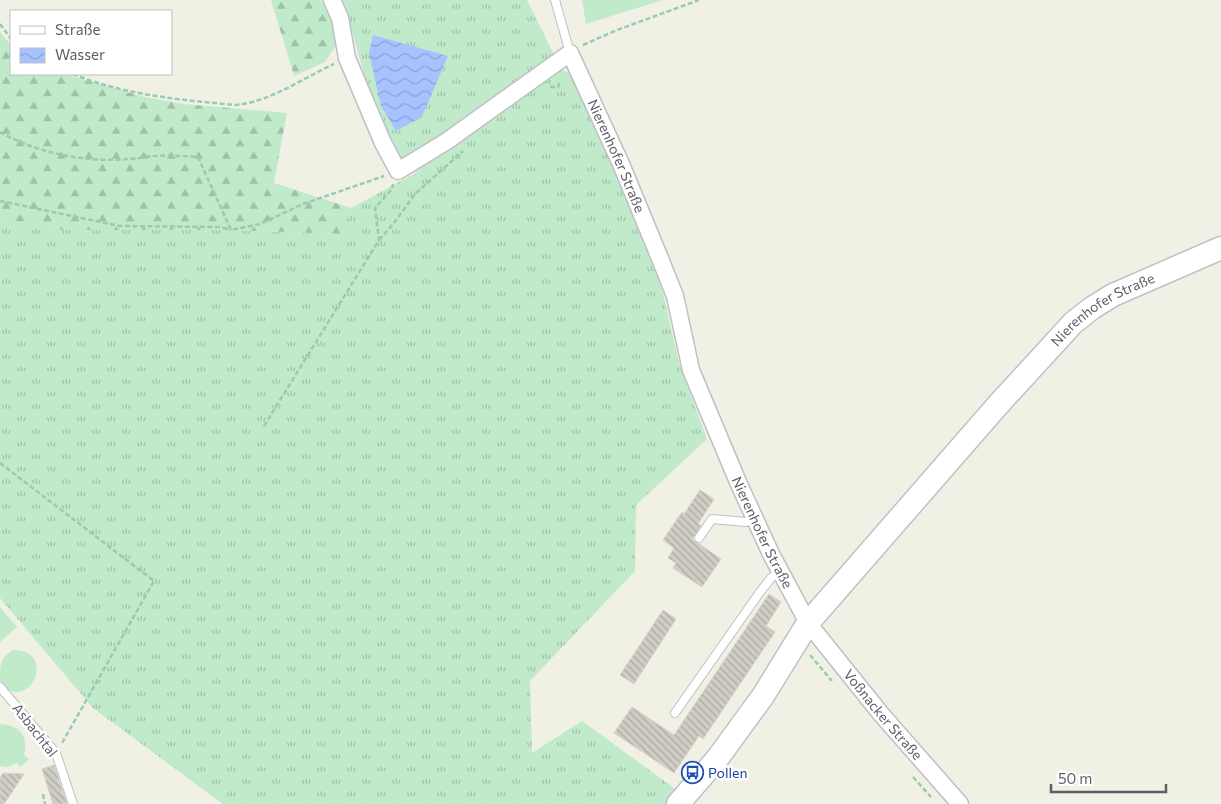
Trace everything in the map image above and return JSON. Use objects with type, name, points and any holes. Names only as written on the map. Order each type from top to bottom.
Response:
[{"type":"street","points":[[332,0],[340,18],[347,58],[383,142],[398,171],[447,141],[571,55]]},
{"type":"street","name":"Nierenhofer Straße","points":[[571,55],[621,164],[675,296],[691,370],[754,518],[808,623]]},
{"type":"street","name":"Nierenhofer Straße","points":[[678,804],[717,759],[764,696],[808,623],[997,406],[1073,323],[1092,308],[1113,296],[1221,248]]},
{"type":"street","name":"Voßnacker Straße","points":[[808,623],[881,714],[960,804]]},
{"type":"lane","points":[[554,0],[571,55]]},
{"type":"lane","points":[[699,538],[712,519],[746,522],[754,518]]},
{"type":"lane","points":[[675,712],[760,592],[771,578],[780,571]]},
{"type":"lane","name":"Asbachtal","points":[[0,687],[56,753],[72,804]]},
{"type":"path","points":[[548,87],[558,87],[571,55],[583,45],[699,0]]},
{"type":"path","points":[[0,24],[10,38]]},
{"type":"path","points":[[76,75],[144,94],[236,106],[268,98],[347,58]]},
{"type":"path","points":[[0,132],[11,138],[65,156],[86,159],[129,159],[156,156],[198,157],[231,230]]},
{"type":"path","points":[[264,426],[379,240],[415,194],[464,150]]},
{"type":"path","points":[[0,201],[120,226],[219,227],[231,230],[260,224],[303,204],[398,171]]},
{"type":"path","points":[[379,240],[375,208],[392,189],[398,171]]},
{"type":"path","points":[[0,463],[154,581],[56,753]]},
{"type":"path","points":[[43,794],[45,804]]},
{"type":"green space","points":[[271,0],[321,0],[341,38],[325,62],[294,76]]},
{"type":"green space","points":[[337,0],[527,0],[554,55],[476,114],[399,164],[374,111],[353,34]]},
{"type":"green space","points":[[582,0],[663,0],[586,24]]},
{"type":"green space","points":[[0,32],[10,44],[10,75],[68,75],[145,97],[184,104],[287,113],[274,183],[351,208],[342,234],[231,230],[63,230],[0,218]]},
{"type":"green space","points":[[555,68],[574,75],[647,238],[663,293],[679,363],[707,439],[636,505],[635,571],[530,681],[532,753],[582,721],[678,791],[667,804],[223,804],[93,708],[0,598],[0,218],[63,230],[231,230],[342,234],[351,208],[412,175],[485,118]]},
{"type":"green space","points":[[0,607],[17,627],[0,642]]},
{"type":"green space","points":[[13,650],[27,653],[35,660],[37,669],[34,679],[28,687],[20,692],[10,691],[0,682],[3,659]]},
{"type":"green space","points":[[0,724],[18,729],[24,737],[24,755],[29,759],[21,767],[17,763],[8,767],[0,766]]},
{"type":"water","points":[[373,35],[448,56],[422,117],[396,131],[381,106],[369,53]]},
{"type":"building","points":[[700,490],[714,499],[698,524],[701,526],[692,539],[721,559],[702,587],[673,568],[676,563],[668,558],[674,548],[663,540]]},
{"type":"building","points":[[769,594],[781,602],[766,626],[775,632],[703,739],[699,736],[674,773],[614,733],[632,707],[674,735]]},
{"type":"building","points":[[663,610],[676,619],[634,684],[620,675]]},
{"type":"building","points":[[54,765],[67,804],[53,804],[42,769]]},
{"type":"building","points":[[3,773],[24,774],[4,804],[0,804],[0,778]]},
{"type":"place","name":"Pollen","points":[[692,773]]}]
